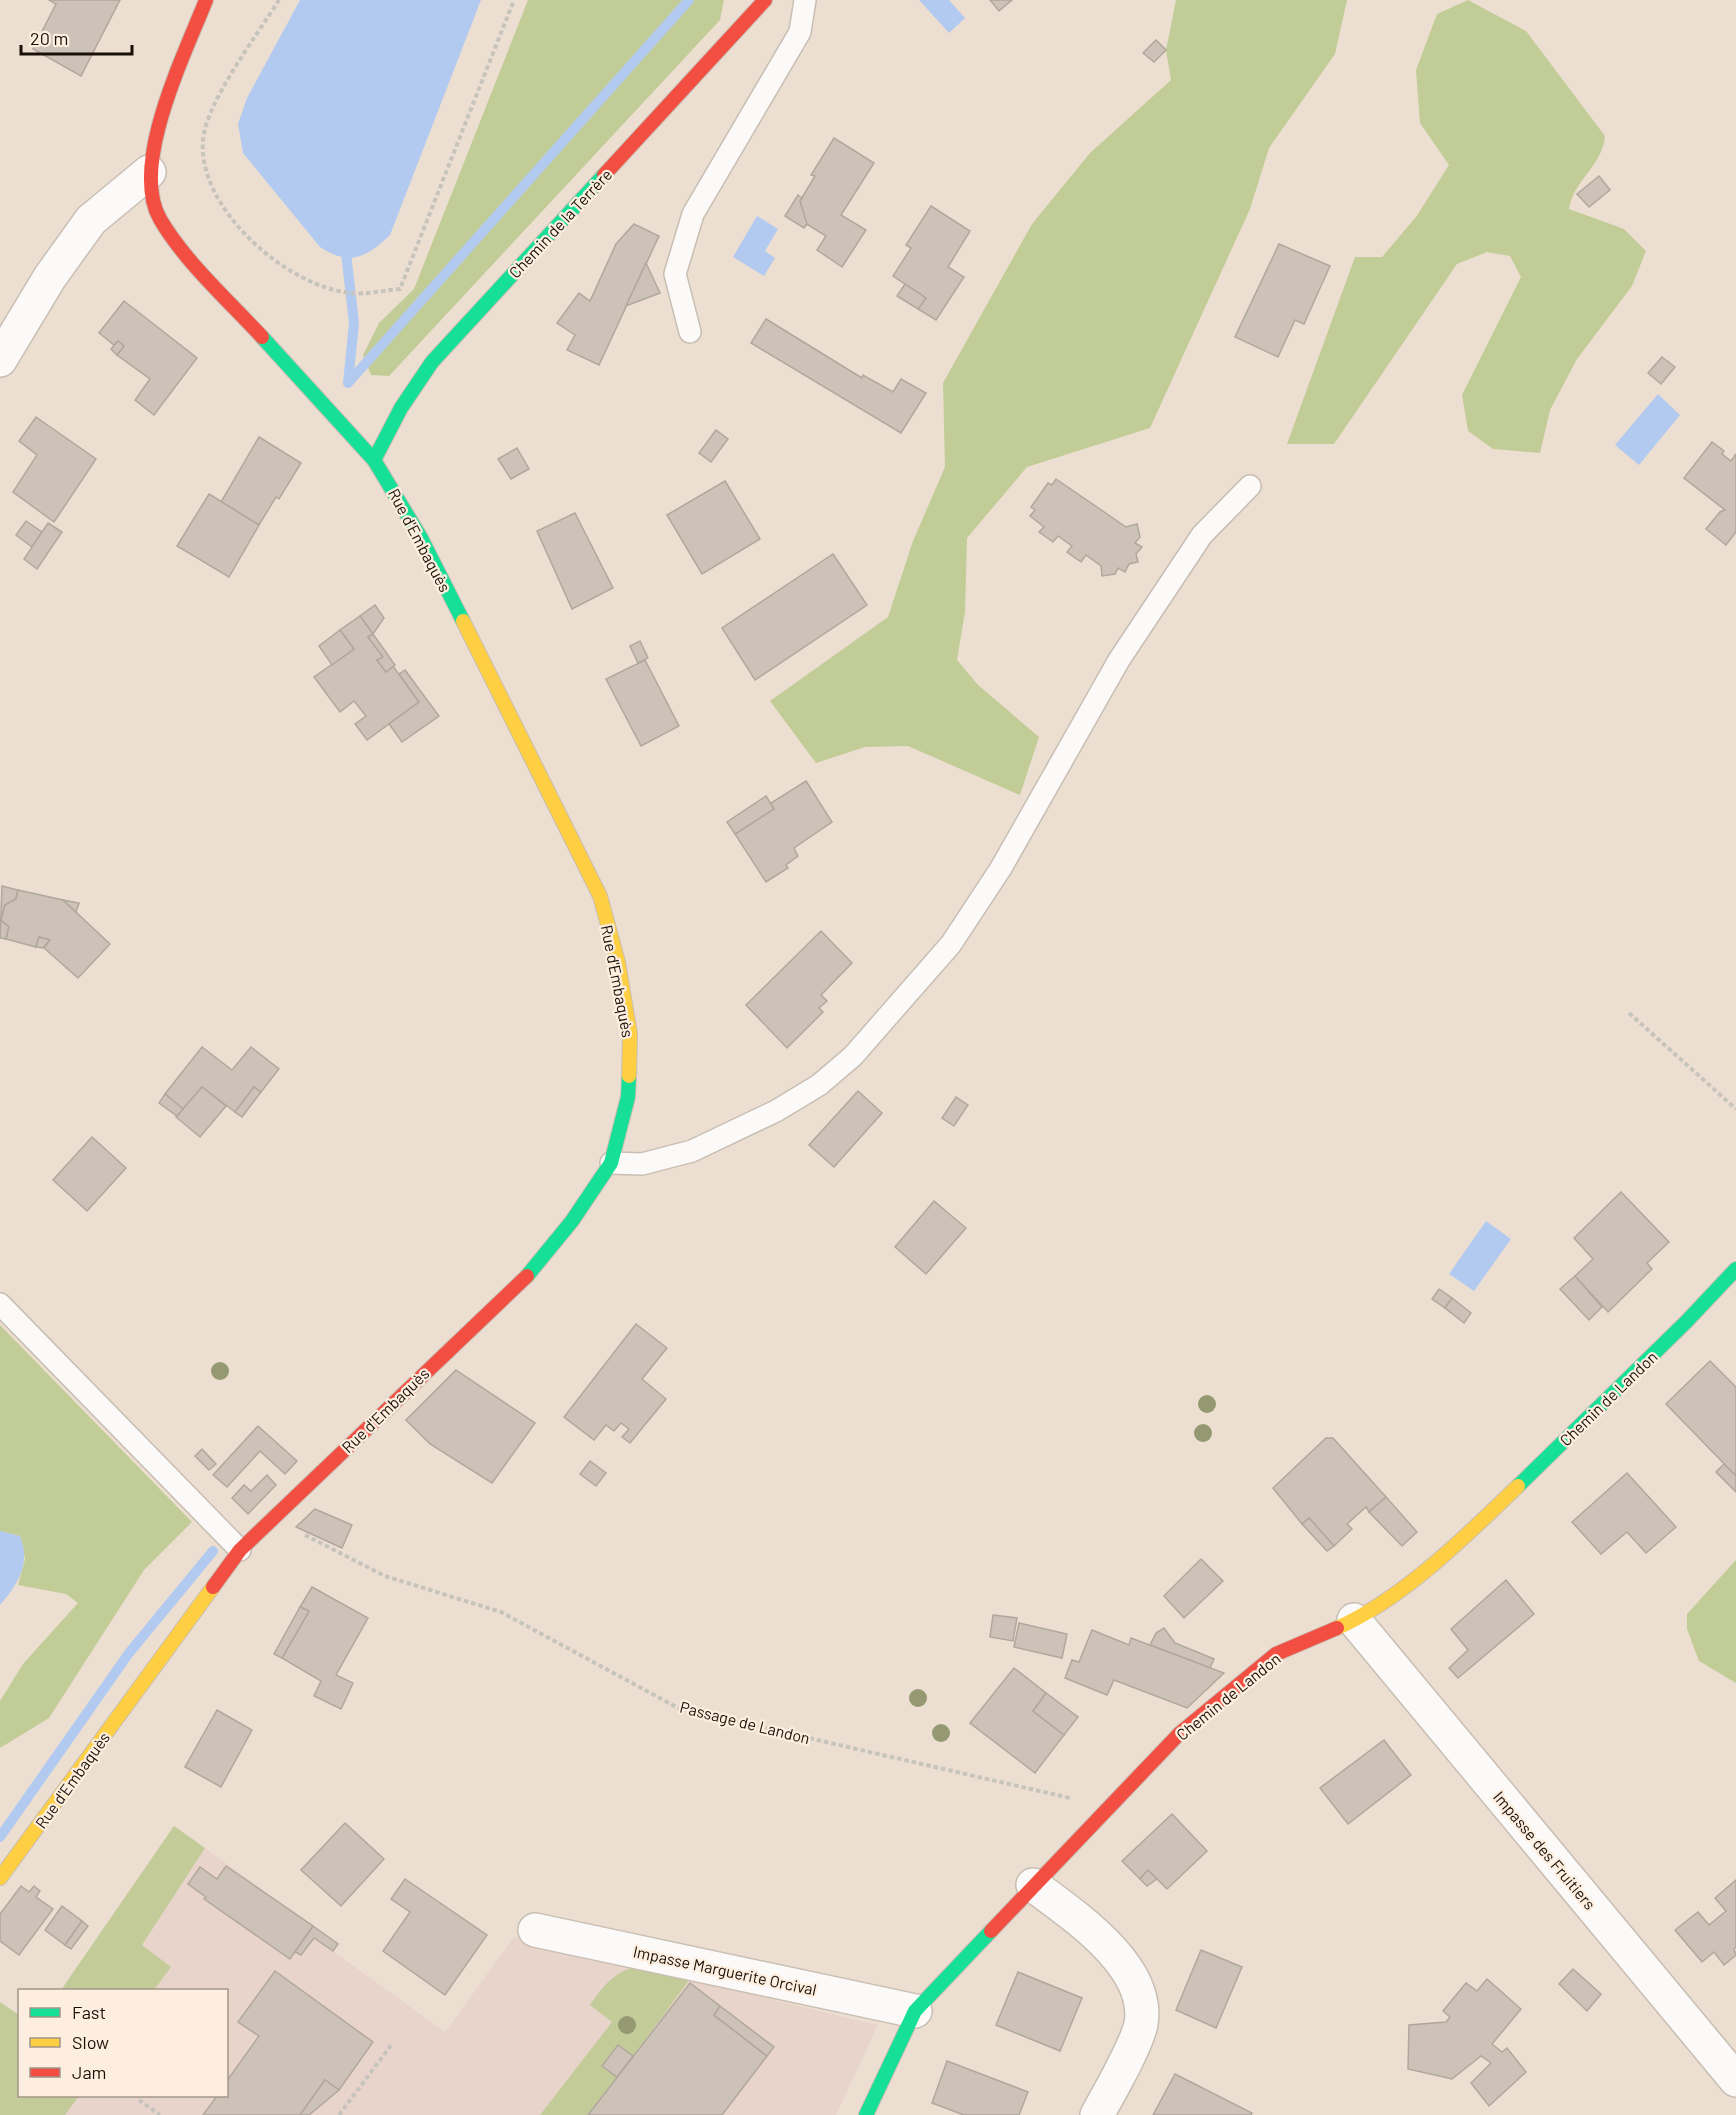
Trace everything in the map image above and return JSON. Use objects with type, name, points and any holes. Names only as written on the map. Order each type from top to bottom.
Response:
[{"type":"street","points":[[0,360],[50,277],[91,220],[149,172],[164,111],[206,0]]},
{"type":"street","name":"Chemin de la Terrère","points":[[374,460],[401,408],[432,362],[765,0]]},
{"type":"street","name":"Rue d'Embaquès","points":[[0,1878],[240,1550],[524,1279],[572,1221],[611,1163],[628,1097],[630,1034],[618,962],[600,896],[421,538],[374,460],[189,257],[159,217],[149,172]]},
{"type":"street","name":"Chemin de Landon","points":[[866,2115],[915,2011],[1179,1734],[1276,1654],[1354,1620],[1416,1578],[1492,1511],[1686,1322],[1736,1269]]},
{"type":"street","name":"Impasse des Fruitiers","points":[[1354,1620],[1736,2080]]},
{"type":"street","points":[[1033,1886],[1084,1923],[1127,1969],[1140,1994],[1141,2024],[1116,2080],[1096,2115]]},
{"type":"street","name":"Impasse Marguerite Orcival","points":[[535,1930],[915,2011]]},
{"type":"lane","points":[[690,332],[675,274],[693,214],[800,32],[805,0]]},
{"type":"lane","points":[[611,1163],[642,1164],[692,1150],[776,1111],[819,1085],[854,1056],[951,944],[1001,868],[1119,660],[1202,535],[1250,486]]},
{"type":"lane","points":[[0,1304],[240,1550]]},
{"type":"path","points":[[279,0],[211,109],[203,139],[206,173],[219,199],[253,241],[280,265],[309,282],[351,293],[400,288],[514,0]]},
{"type":"path","points":[[1629,1013],[1736,1109]]},
{"type":"path","name":"Passage de Landon","points":[[273,1518],[385,1576],[501,1612],[678,1708],[1109,1806]]},
{"type":"path","points":[[339,2115],[392,2044]]},
{"type":"path","points":[[139,2100],[160,2115]]},
{"type":"shaded area","points":[[174,1826],[338,1944],[333,1951],[445,2032],[514,1937],[878,2025],[836,2115],[0,2115],[19,2097],[228,2097],[228,1989],[62,1989]]},
{"type":"green space","points":[[528,0],[724,0],[720,20],[389,376],[371,375],[363,355],[379,323],[414,289]]},
{"type":"green space","points":[[1176,0],[1347,0],[1335,54],[1269,148],[1250,209],[1150,428],[1027,467],[967,538],[965,612],[957,660],[978,685],[1039,737],[1020,795],[908,746],[865,747],[816,763],[770,701],[888,617],[913,541],[945,467],[943,383],[1032,224],[1090,153],[1171,80],[1166,50]]},
{"type":"green space","points":[[1468,0],[1526,31],[1605,136],[1599,156],[1576,190],[1569,209],[1624,229],[1646,251],[1632,286],[1577,359],[1550,410],[1540,453],[1493,449],[1468,431],[1462,395],[1521,277],[1510,256],[1487,252],[1457,264],[1334,444],[1287,444],[1355,257],[1382,257],[1416,217],[1449,165],[1420,123],[1416,70],[1437,14]]},
{"type":"green space","points":[[0,1325],[192,1522],[144,1570],[49,1718],[0,1748],[0,1701],[23,1664],[78,1603],[66,1594],[18,1585],[25,1559],[20,1536],[0,1531]]},
{"type":"green space","points":[[1736,1560],[1736,1683],[1699,1661],[1687,1629],[1687,1614]]},
{"type":"green space","points":[[174,1826],[205,1848],[142,1945],[171,1967],[155,1989],[62,1989]]},
{"type":"green space","points":[[631,1968],[655,1968],[693,1975],[633,2056],[618,2045],[602,2066],[617,2077],[588,2115],[540,2115],[612,2022],[590,2005],[613,1978]]},
{"type":"green space","points":[[0,2002],[18,2014],[18,2097],[78,2097],[65,2115],[0,2115]]},
{"type":"water","points":[[300,0],[481,0],[390,235],[374,249],[358,257],[340,257],[320,247],[243,153],[238,124],[247,98]]},
{"type":"water","points":[[919,0],[949,0],[965,18],[949,33]]},
{"type":"water","points":[[757,216],[778,229],[765,251],[775,258],[764,276],[733,257]]},
{"type":"water","points":[[1658,394],[1680,415],[1639,465],[1615,445]]},
{"type":"water","points":[[1486,1221],[1511,1239],[1474,1291],[1449,1274]]},
{"type":"water","points":[[0,1531],[20,1536],[24,1556],[21,1573],[0,1605]]},
{"type":"building","points":[[49,0],[120,0],[81,76],[33,49],[56,4]]},
{"type":"building","points":[[990,0],[1012,0],[999,11]]},
{"type":"building","points":[[1156,40],[1166,50],[1154,62],[1143,53]]},
{"type":"building","points":[[834,138],[874,163],[841,215],[866,230],[842,267],[817,250],[826,236],[805,223],[800,201],[815,176],[811,175]]},
{"type":"building","points":[[1599,176],[1610,190],[1589,207],[1577,194]]},
{"type":"building","points":[[798,195],[802,198],[800,201],[807,224],[804,228],[785,216]]},
{"type":"building","points":[[931,206],[970,231],[948,267],[964,277],[936,320],[918,309],[926,298],[893,276],[911,248],[906,245]]},
{"type":"building","points":[[634,224],[659,236],[599,365],[567,350],[575,335],[557,323],[579,293],[590,301],[616,244]]},
{"type":"building","points":[[1279,244],[1330,266],[1304,324],[1295,320],[1278,357],[1235,337]]},
{"type":"building","points":[[646,263],[660,293],[626,306]]},
{"type":"building","points":[[905,284],[926,298],[918,309],[897,296]]},
{"type":"building","points":[[124,301],[197,358],[154,415],[135,400],[150,379],[117,355],[124,346],[118,341],[114,345],[99,333]]},
{"type":"building","points":[[766,319],[862,378],[863,375],[893,392],[901,379],[926,393],[901,433],[751,343]]},
{"type":"building","points":[[118,341],[124,346],[117,355],[111,349]]},
{"type":"building","points":[[1662,357],[1675,367],[1661,384],[1648,373]]},
{"type":"building","points":[[36,417],[96,459],[54,522],[13,492],[37,455],[19,441]]},
{"type":"building","points":[[716,430],[728,439],[711,462],[699,453]]},
{"type":"building","points":[[259,437],[301,463],[279,499],[276,497],[259,525],[221,502]]},
{"type":"building","points":[[1712,442],[1724,451],[1722,454],[1731,461],[1736,454],[1736,532],[1726,545],[1706,529],[1720,512],[1725,510],[1684,478]]},
{"type":"building","points":[[517,448],[529,469],[511,479],[498,459]]},
{"type":"building","points":[[1056,479],[1126,527],[1137,524],[1140,537],[1135,543],[1142,547],[1136,554],[1138,562],[1129,564],[1125,572],[1118,568],[1115,574],[1102,576],[1101,566],[1086,555],[1081,562],[1067,552],[1072,546],[1058,536],[1053,542],[1039,532],[1044,527],[1030,516],[1035,510],[1031,507],[1048,483],[1052,485]]},
{"type":"building","points":[[725,481],[760,539],[702,574],[667,515]]},
{"type":"building","points":[[209,494],[259,525],[229,577],[177,546]]},
{"type":"building","points":[[575,513],[613,588],[572,609],[537,531]]},
{"type":"building","points":[[26,521],[42,532],[32,547],[16,535]]},
{"type":"building","points":[[48,523],[62,532],[37,569],[24,559]]},
{"type":"building","points":[[833,554],[867,605],[755,680],[722,628]]},
{"type":"building","points":[[375,605],[384,618],[373,634],[360,616]]},
{"type":"building","points":[[360,616],[373,634],[368,637],[383,657],[377,660],[386,672],[393,666],[419,702],[367,740],[355,724],[366,716],[354,701],[340,712],[314,677],[354,649],[340,630]]},
{"type":"building","points":[[340,630],[354,649],[332,665],[319,646]]},
{"type":"building","points":[[373,634],[395,665],[386,672],[377,660],[383,657],[368,637]]},
{"type":"building","points":[[640,641],[648,658],[638,663],[630,646]]},
{"type":"building","points":[[645,660],[679,726],[641,746],[606,679]]},
{"type":"building","points":[[405,670],[439,716],[402,742],[389,724],[419,702],[399,674]]},
{"type":"building","points":[[806,781],[832,822],[794,848],[798,856],[786,865],[788,868],[766,882],[735,834],[774,809],[771,803]]},
{"type":"building","points":[[766,796],[774,809],[735,834],[727,822]]},
{"type":"building","points":[[2,886],[18,890],[16,899],[5,905],[1,920],[9,927],[6,939],[0,938]]},
{"type":"building","points":[[18,890],[63,900],[110,944],[78,978],[44,948],[50,940],[39,937],[36,947],[6,939],[9,927],[1,920],[5,905],[16,899]]},
{"type":"building","points":[[63,900],[79,903],[76,912]]},
{"type":"building","points":[[821,931],[852,963],[821,995],[827,1001],[819,1008],[823,1012],[787,1048],[746,1005]]},
{"type":"building","points":[[39,937],[50,940],[43,948],[36,947]]},
{"type":"building","points":[[202,1047],[232,1070],[251,1047],[279,1069],[261,1092],[254,1087],[235,1112],[202,1087],[183,1109],[165,1094]]},
{"type":"building","points":[[202,1087],[226,1106],[200,1137],[176,1117]]},
{"type":"building","points":[[254,1087],[261,1092],[242,1117],[235,1112]]},
{"type":"building","points":[[858,1091],[882,1113],[834,1167],[809,1145]]},
{"type":"building","points":[[165,1094],[183,1109],[177,1116],[159,1103]]},
{"type":"building","points":[[956,1097],[968,1105],[954,1126],[942,1118]]},
{"type":"building","points":[[92,1137],[126,1168],[87,1211],[53,1180]]},
{"type":"building","points":[[1621,1192],[1669,1242],[1647,1263],[1652,1269],[1608,1312],[1575,1276],[1593,1259],[1574,1238]]},
{"type":"building","points":[[934,1201],[966,1228],[926,1274],[895,1247]]},
{"type":"building","points":[[1575,1276],[1602,1307],[1589,1320],[1560,1289]]},
{"type":"building","points":[[1439,1289],[1452,1298],[1445,1308],[1432,1299]]},
{"type":"building","points":[[1452,1298],[1471,1313],[1464,1323],[1445,1308]]},
{"type":"building","points":[[636,1324],[667,1348],[642,1379],[666,1399],[630,1443],[622,1437],[629,1429],[621,1423],[614,1431],[606,1425],[594,1440],[564,1417]]},
{"type":"building","points":[[1710,1361],[1736,1387],[1736,1476],[1666,1404]]},
{"type":"building","points":[[456,1370],[535,1423],[492,1483],[430,1444],[406,1420]]},
{"type":"building","points":[[258,1426],[297,1461],[285,1474],[260,1451],[227,1487],[213,1475]]},
{"type":"building","points":[[1326,1438],[1333,1438],[1386,1497],[1369,1512],[1366,1507],[1347,1524],[1352,1529],[1334,1546],[1309,1518],[1302,1524],[1273,1488]]},
{"type":"building","points":[[202,1449],[216,1464],[209,1470],[195,1456]]},
{"type":"building","points":[[590,1461],[606,1473],[596,1486],[580,1474]]},
{"type":"building","points":[[1724,1464],[1736,1476],[1736,1492],[1716,1472]]},
{"type":"building","points":[[1627,1473],[1676,1527],[1646,1553],[1627,1532],[1601,1554],[1572,1522]]},
{"type":"building","points":[[267,1475],[276,1485],[248,1514],[232,1498],[244,1485],[251,1491]]},
{"type":"building","points":[[1386,1497],[1417,1532],[1402,1546],[1369,1512]]},
{"type":"building","points":[[315,1509],[352,1525],[342,1548],[296,1527]]},
{"type":"building","points":[[1309,1518],[1334,1546],[1327,1551],[1302,1524]]},
{"type":"building","points":[[1201,1559],[1223,1581],[1184,1618],[1164,1596]]},
{"type":"building","points":[[1506,1580],[1534,1614],[1458,1678],[1449,1668],[1468,1650],[1451,1629]]},
{"type":"building","points":[[312,1587],[368,1618],[336,1675],[353,1683],[341,1709],[314,1696],[321,1681],[282,1658],[309,1611],[300,1607]]},
{"type":"building","points":[[300,1607],[309,1611],[282,1658],[274,1654]]},
{"type":"building","points":[[993,1615],[1017,1618],[1013,1641],[990,1637]]},
{"type":"building","points":[[1019,1623],[1067,1634],[1062,1658],[1014,1647]]},
{"type":"building","points":[[1164,1628],[1175,1643],[1214,1659],[1210,1668],[1150,1645],[1156,1633]]},
{"type":"building","points":[[1092,1630],[1129,1645],[1131,1638],[1224,1673],[1187,1708],[1114,1680],[1107,1695],[1065,1678],[1072,1660],[1079,1662]]},
{"type":"building","points":[[1014,1668],[1046,1693],[1033,1711],[1064,1735],[1035,1773],[970,1723]]},
{"type":"building","points":[[1046,1693],[1078,1717],[1064,1735],[1033,1711]]},
{"type":"building","points":[[217,1710],[252,1730],[221,1787],[185,1767]]},
{"type":"building","points":[[1384,1740],[1411,1775],[1348,1824],[1320,1788]]},
{"type":"building","points":[[1172,1814],[1207,1851],[1167,1889],[1148,1870],[1140,1879],[1122,1861]]},
{"type":"building","points":[[345,1823],[384,1859],[341,1906],[301,1870]]},
{"type":"building","points":[[226,1866],[313,1926],[290,1959],[204,1899],[206,1897],[188,1884],[200,1867],[217,1879]]},
{"type":"building","points":[[1148,1870],[1157,1879],[1147,1886],[1140,1879]]},
{"type":"building","points":[[405,1879],[487,1935],[445,1995],[383,1951],[410,1912],[391,1899]]},
{"type":"building","points":[[1736,1880],[1736,1947],[1734,1949],[1736,1955],[1724,1965],[1714,1952],[1702,1962],[1675,1930],[1698,1912],[1709,1925],[1726,1911],[1715,1898]]},
{"type":"building","points":[[21,1886],[29,1892],[34,1886],[40,1891],[36,1897],[53,1909],[19,1955],[0,1941],[0,1914]]},
{"type":"building","points":[[62,1906],[82,1921],[65,1945],[45,1930]]},
{"type":"building","points":[[82,1921],[88,1926],[71,1949],[65,1945]]},
{"type":"building","points":[[313,1926],[338,1944],[333,1951],[314,1938],[301,1955],[295,1952]]},
{"type":"building","points":[[1201,1950],[1242,1967],[1216,2028],[1176,2010]]},
{"type":"building","points":[[1573,1969],[1601,1994],[1587,2011],[1559,1984]]},
{"type":"building","points":[[275,1971],[373,2042],[339,2090],[325,2080],[300,2115],[203,2115],[216,2097],[228,2097],[228,2079],[259,2036],[238,2022]]},
{"type":"building","points":[[1018,1972],[1082,1998],[1060,2051],[996,2025]]},
{"type":"building","points":[[1487,1979],[1521,2009],[1492,2044],[1502,2052],[1507,2048],[1526,2072],[1489,2106],[1471,2083],[1491,2063],[1481,2056],[1452,2079],[1408,2069],[1409,2025],[1446,2022],[1450,2017],[1443,2011],[1466,1983],[1477,1991]]},
{"type":"building","points":[[690,1983],[720,2006],[714,2015],[767,2056],[722,2115],[588,2115]]},
{"type":"building","points":[[720,2006],[774,2047],[767,2056],[714,2015]]},
{"type":"building","points":[[618,2045],[633,2056],[617,2077],[602,2066]]},
{"type":"building","points":[[947,2061],[1028,2092],[1019,2115],[964,2115],[932,2103]]},
{"type":"building","points":[[1175,2074],[1252,2113],[1251,2115],[1153,2115]]},
{"type":"building","points":[[325,2080],[339,2090],[309,2115],[300,2115]]},
{"type":"waterway","points":[[345,244],[354,323],[348,383],[689,0]]},
{"type":"waterway","points":[[0,1837],[129,1653],[213,1551]]},
{"type":"traffic: fast","points":[[374,460],[401,408],[432,362],[604,175]]},
{"type":"traffic: fast","points":[[262,337],[374,460],[421,538],[463,621]]},
{"type":"traffic: fast","points":[[527,1276],[572,1221],[611,1163],[628,1097],[629,1076]]},
{"type":"traffic: fast","points":[[1518,1486],[1686,1322],[1736,1269]]},
{"type":"traffic: fast","points":[[866,2115],[915,2011],[991,1931]]},
{"type":"traffic: slow","points":[[463,621],[600,896],[618,962],[630,1034],[629,1076]]},
{"type":"traffic: slow","points":[[1337,1628],[1362,1616],[1410,1584],[1518,1486]]},
{"type":"traffic: slow","points":[[0,1878],[213,1587]]},
{"type":"traffic: jam","points":[[206,0],[174,79],[155,140],[151,170],[152,196],[160,219],[170,235],[208,280],[262,337]]},
{"type":"traffic: jam","points":[[604,175],[765,0]]},
{"type":"traffic: jam","points":[[213,1587],[240,1550],[527,1276]]},
{"type":"traffic: jam","points":[[991,1931],[1179,1734],[1276,1654],[1337,1628]]}]
